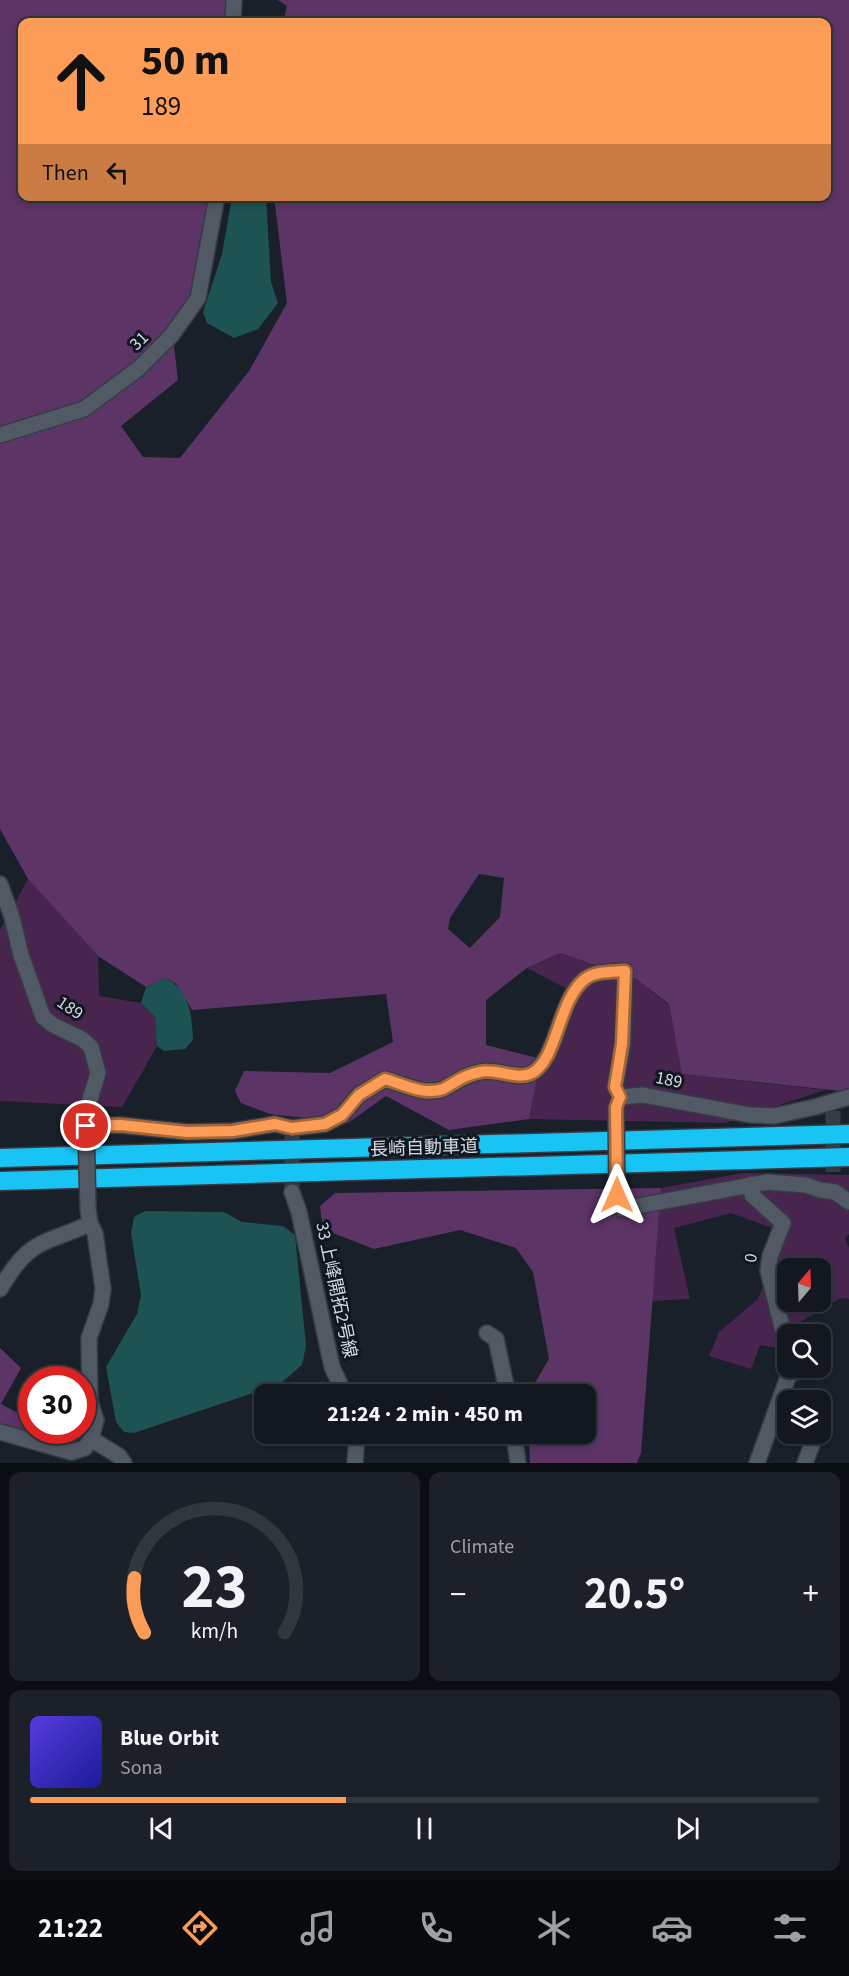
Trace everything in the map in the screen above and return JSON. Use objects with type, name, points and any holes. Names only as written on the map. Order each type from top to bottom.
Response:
[{"type":"highway","name":"長崎自動車道","points":[[0,1158],[849,1134]]},
{"type":"highway","name":"長崎自動車道","points":[[0,1181],[849,1156]]},
{"type":"street","points":[[233,18],[234,0]]},
{"type":"street","name":"31","points":[[0,435],[84,409],[138,369],[171,336],[198,298],[217,201]]},
{"type":"street","name":"189","points":[[0,884],[12,917],[21,955],[43,1017],[53,1025],[82,1039],[91,1047],[98,1073],[88,1106],[86,1126],[89,1216],[104,1289],[89,1338],[89,1366]]},
{"type":"street","points":[[86,1126],[120,1125],[187,1132],[233,1131],[275,1124],[292,1128],[325,1124],[342,1115],[359,1095],[385,1079],[425,1091],[434,1091],[462,1077],[483,1071],[530,1074],[540,1067],[549,1054],[564,1008],[586,978],[625,971],[622,1044],[615,1087],[618,1102],[617,1195],[622,1209],[767,1182],[806,1185],[820,1190],[834,1186],[849,1202]]},
{"type":"street","name":"189","points":[[618,1102],[643,1095],[750,1115],[774,1116],[839,1103]]},
{"type":"street","name":"0","points":[[752,1184],[752,1195],[783,1223],[770,1256],[768,1271],[781,1324]]},
{"type":"street","name":"33 上峰開拓2号線","points":[[292,1192],[299,1212],[332,1367],[340,1384]]},
{"type":"street","points":[[0,1289],[16,1264],[38,1245],[77,1230],[89,1216]]},
{"type":"street","points":[[487,1333],[496,1339],[506,1384]]},
{"type":"street","points":[[757,1463],[789,1378]]},
{"type":"street","points":[[0,1432],[18,1437]]},
{"type":"street","points":[[96,1442],[119,1456],[124,1463]]},
{"type":"street","points":[[43,1444],[71,1452],[85,1448],[88,1444]]},
{"type":"street","points":[[355,1463],[356,1444]]},
{"type":"street","points":[[515,1444],[518,1463]]},
{"type":"street","points":[[805,1463],[812,1444]]},
{"type":"shaded area","points":[[0,0],[234,0],[228,4],[225,18],[18,18],[18,201],[223,201],[202,300],[174,346],[178,380],[121,426],[143,457],[180,458],[249,371],[287,303],[274,201],[831,201],[831,18],[284,18],[287,6],[278,0],[849,0],[849,1092],[682,1074],[669,1004],[636,979],[560,953],[527,968],[486,1000],[486,1045],[541,1059],[529,1119],[449,1130],[386,1096],[348,1123],[270,1114],[241,1103],[235,1091],[244,1071],[330,1073],[393,1042],[386,994],[192,1010],[176,984],[166,978],[146,987],[98,956],[28,879],[0,829]],"holes":[[[479,874],[504,878],[500,917],[470,948],[448,929],[450,918]]]},
{"type":"shaded area","points":[[231,201],[266,201],[271,282],[278,303],[258,329],[234,338],[207,323],[203,312],[222,254]]},
{"type":"shaded area","points":[[28,879],[98,956],[99,996],[141,1003],[155,1017],[157,1046],[122,1107],[0,1101],[0,930]]},
{"type":"shaded area","points":[[560,953],[636,979],[669,1005],[683,1074],[825,1090],[725,1123],[529,1119],[541,1059],[569,990],[527,968]]},
{"type":"shaded area","points":[[166,978],[180,990],[188,1005],[193,1040],[185,1049],[164,1051],[157,1046],[155,1017],[141,1003],[146,987]]},
{"type":"shaded area","points":[[743,1173],[849,1175],[849,1234],[845,1238],[849,1248],[849,1299],[841,1298],[831,1304],[831,1258],[777,1258],[777,1312],[817,1312],[800,1324],[777,1324],[777,1348],[760,1345],[751,1369],[709,1356],[719,1332],[758,1299],[786,1233],[731,1213],[674,1228],[690,1299],[652,1301],[661,1188]]},
{"type":"shaded area","points":[[661,1188],[641,1453],[637,1463],[530,1463],[529,1444],[596,1444],[596,1384],[534,1384],[549,1359],[533,1272],[516,1248],[460,1230],[374,1249],[323,1229],[320,1206],[335,1193]]},
{"type":"shaded area","points":[[145,1211],[224,1212],[242,1222],[283,1226],[295,1235],[306,1346],[302,1365],[280,1384],[254,1384],[254,1393],[134,1433],[124,1432],[116,1422],[106,1367],[137,1314],[141,1295],[131,1233],[134,1217]]},
{"type":"shaded area","points":[[0,1348],[19,1366],[18,1373],[1,1404],[18,1413],[18,1434],[0,1428]]},
{"type":"tunnel","points":[[833,1111],[833,1179]]},
{"type":"tunnel","points":[[292,1128],[292,1192]]},
{"type":"route","points":[[86,1126],[120,1125],[187,1132],[233,1131],[275,1124],[292,1128],[325,1124],[342,1115],[359,1095],[385,1079],[425,1091],[434,1091],[462,1077],[483,1071],[530,1074],[540,1067],[549,1054],[564,1008],[586,978],[609,972],[625,971],[622,1044],[615,1087],[620,1097],[616,1107],[617,1195]]}]
